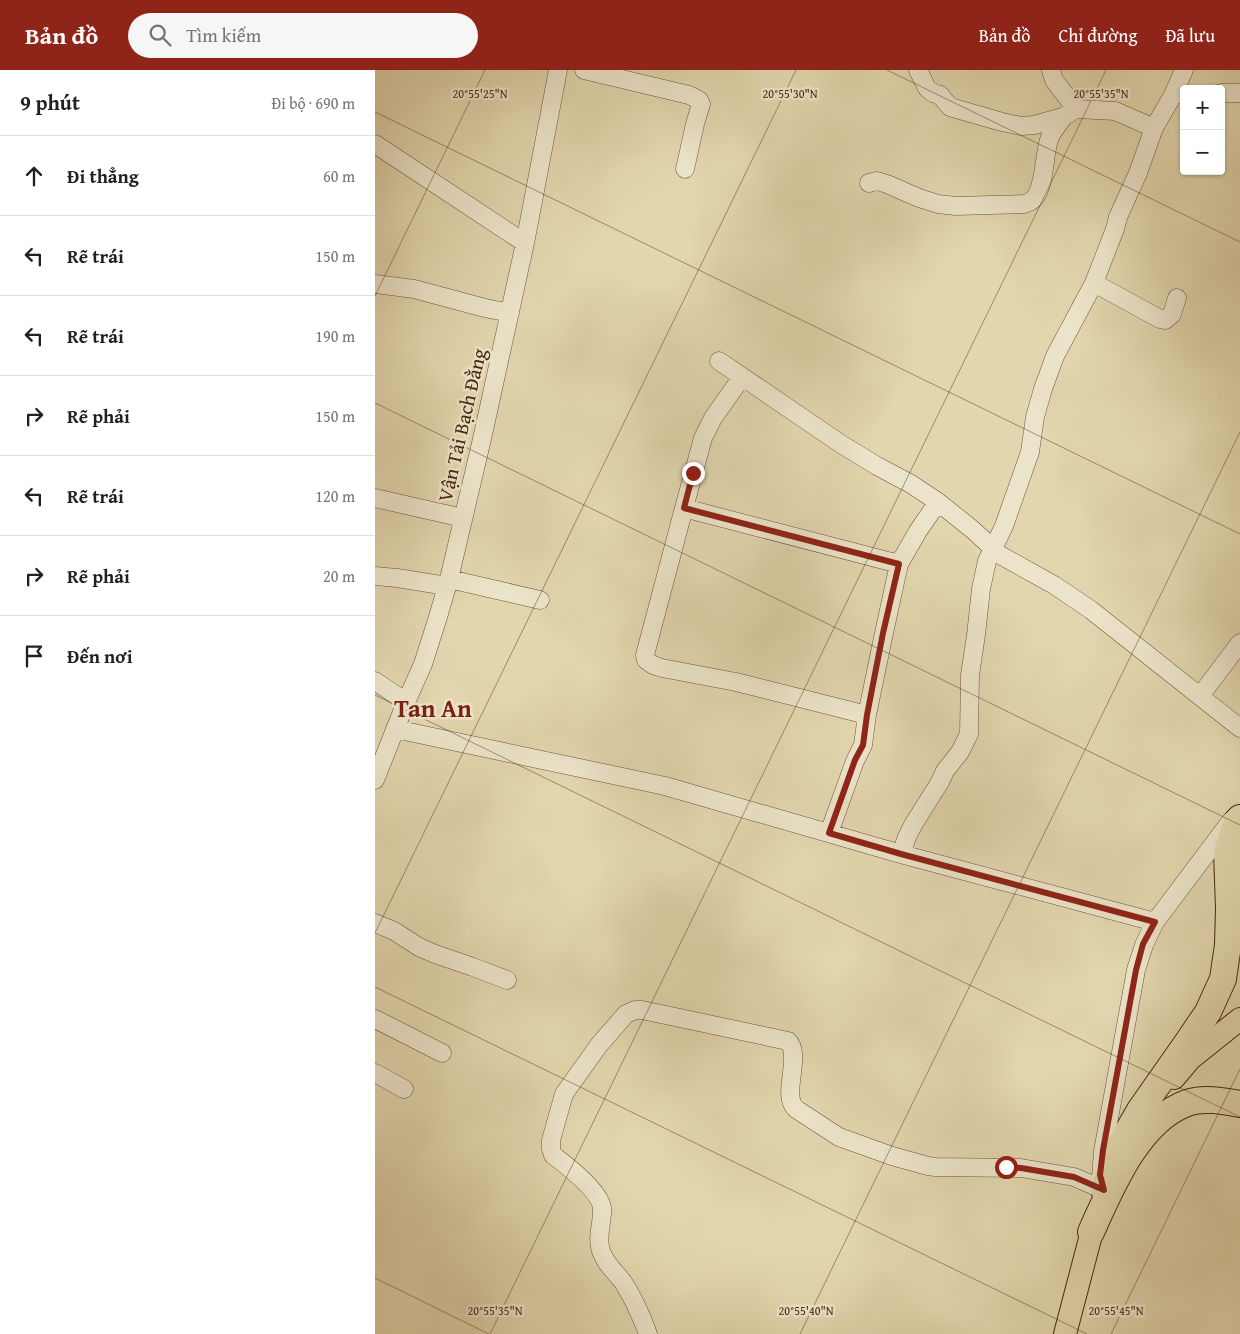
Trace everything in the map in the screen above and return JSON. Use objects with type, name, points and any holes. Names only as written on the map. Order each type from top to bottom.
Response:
[{"type":"highway","points":[[1104,1190],[1120,1145],[1140,1110],[1208,1012],[1223,979],[1228,945],[1227,852],[1237,821],[1240,818]]},
{"type":"highway","points":[[1240,843],[1237,853],[1237,879],[1240,887]]},
{"type":"highway","points":[[1091,1232],[1128,1158],[1149,1129],[1169,1112],[1188,1102],[1206,1100],[1240,1104]]},
{"type":"main road","points":[[1065,1334],[1091,1232],[1104,1190],[1122,1152],[1155,1101],[1190,1059],[1240,1019]]},
{"type":"street","name":"Vận Tải Bạch Đằng","points":[[375,780],[382,745],[395,729],[423,664],[448,582],[510,313],[558,70]]},
{"type":"street","points":[[584,70],[680,93],[699,100],[701,104],[685,169]]},
{"type":"street","points":[[918,70],[927,88],[933,94],[940,96],[950,107],[1021,126],[1034,125],[1070,113],[1115,111],[1154,128]]},
{"type":"street","points":[[1051,70],[1070,113]]},
{"type":"street","points":[[901,854],[913,825],[945,771],[960,752],[969,734],[970,675],[981,588],[987,561],[1005,526],[1030,452],[1035,417],[1043,389],[1055,356],[1094,283],[1115,229],[1117,217],[1138,173],[1154,128],[1179,94],[1184,70]]},
{"type":"street","points":[[1225,94],[1240,93]]},
{"type":"street","points":[[869,183],[877,181],[919,198],[939,204],[955,206],[1023,204],[1032,201],[1039,191],[1046,151],[1051,136],[1070,113]]},
{"type":"street","points":[[375,144],[525,243]]},
{"type":"street","points":[[1094,283],[1165,320],[1172,314],[1177,298]]},
{"type":"street","points":[[375,284],[414,289],[510,313]]},
{"type":"street","points":[[719,360],[841,444],[911,484],[938,502],[973,530],[993,550],[1054,585],[1091,610],[1240,728]]},
{"type":"street","points":[[742,376],[713,418],[703,438],[645,655],[647,660],[662,668],[736,682],[867,715]]},
{"type":"street","points":[[375,498],[463,518]]},
{"type":"street","points":[[829,833],[855,760],[863,745],[883,633],[899,564],[938,502]]},
{"type":"street","points":[[684,508],[899,564]]},
{"type":"street","points":[[375,576],[448,582],[540,600]]},
{"type":"street","points":[[1200,696],[1240,643]]},
{"type":"street","points":[[375,681],[406,702]]},
{"type":"street","points":[[395,729],[665,786],[901,854],[1155,922]]},
{"type":"street","points":[[1104,1190],[1100,1175],[1103,1150],[1136,970],[1143,944],[1155,922],[1240,810]]},
{"type":"street","points":[[375,923],[394,931],[435,954],[507,980]]},
{"type":"street","points":[[648,1334],[635,1302],[600,1249],[599,1235],[602,1207],[587,1185],[553,1155],[551,1149],[551,1140],[564,1094],[599,1045],[626,1014],[635,1010],[787,1041],[791,1044],[792,1050],[793,1064],[790,1091],[792,1103],[796,1109],[839,1137],[892,1156],[935,1167],[1021,1168],[1074,1177],[1104,1190]]},
{"type":"street","points":[[375,1020],[442,1053]]},
{"type":"street","points":[[375,1073],[404,1089]]},
{"type":"district","name":"Tan An","points":[[433,708]]},
{"type":"route","points":[[693,473],[684,508],[899,564],[883,633],[863,745],[855,760],[829,833],[1155,922],[1143,944],[1136,970],[1103,1150],[1100,1175],[1104,1190],[1074,1177],[1006,1167]]}]
